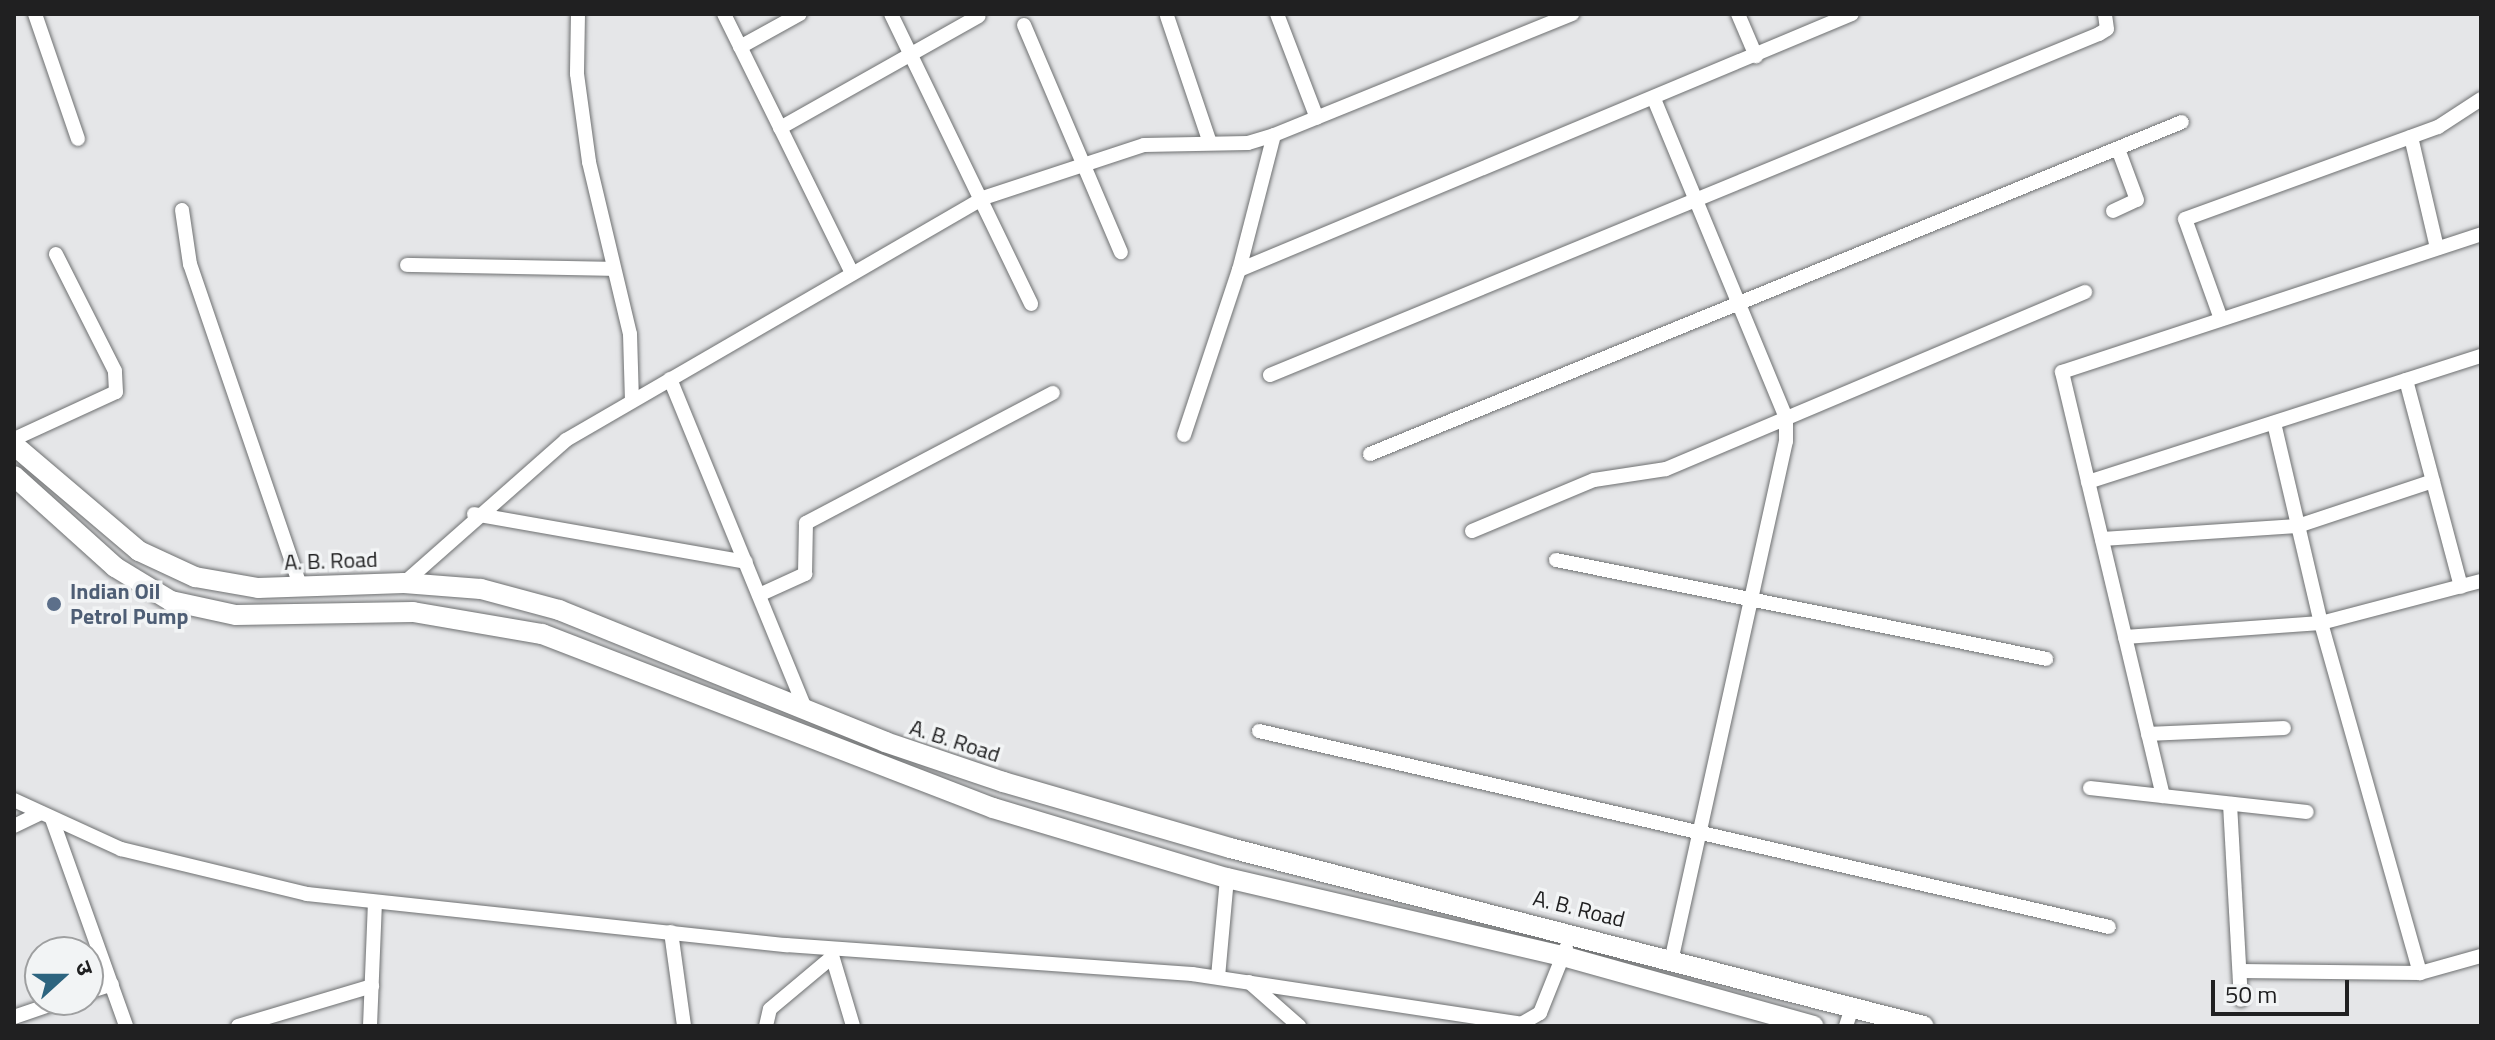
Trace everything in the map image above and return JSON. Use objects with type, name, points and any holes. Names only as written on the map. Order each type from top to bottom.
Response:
[{"type":"main road","name":"A. B. Road","points":[[14,445],[139,551],[195,577],[300,585],[404,583],[481,589],[559,610],[806,711],[929,758],[1003,782],[1230,848],[1672,957],[1849,1017],[1924,1026]]},
{"type":"main road","points":[[14,476],[115,567],[171,601],[236,615],[413,612],[542,634],[920,783],[993,808],[1227,878],[1563,956],[1813,1026]]},
{"type":"street","points":[[35,14],[78,139]]},
{"type":"street","points":[[724,14],[851,271]]},
{"type":"street","points":[[740,47],[800,14]]},
{"type":"street","points":[[891,14],[983,198],[1031,304]]},
{"type":"street","points":[[1277,14],[1317,118]]},
{"type":"street","points":[[404,583],[474,514],[566,440],[851,271],[983,198],[1084,162],[1144,145],[1209,140],[1248,143],[1274,135],[1572,14]]},
{"type":"street","points":[[1738,14],[1756,56]]},
{"type":"street","points":[[1270,375],[2099,34],[2107,29],[2105,14]]},
{"type":"street","points":[[1239,270],[1849,15]]},
{"type":"street","points":[[780,128],[979,16]]},
{"type":"street","points":[[1167,16],[1209,140]]},
{"type":"street","points":[[577,19],[577,74],[612,269],[630,334],[632,400]]},
{"type":"street","points":[[1024,25],[1121,252]]},
{"type":"street","points":[[1654,99],[1786,418],[1784,456],[1747,595],[1701,830],[1672,957]]},
{"type":"street","points":[[2221,319],[2185,219],[2411,137],[2481,99]]},
{"type":"street","points":[[1370,454],[1741,307],[2182,122]]},
{"type":"street","points":[[1184,435],[1239,270],[1274,135]]},
{"type":"street","points":[[2411,137],[2437,248]]},
{"type":"street","points":[[2113,211],[2137,200],[2118,149]]},
{"type":"street","points":[[182,210],[190,264],[300,585]]},
{"type":"street","points":[[2163,796],[2062,372],[2481,234]]},
{"type":"street","points":[[14,439],[116,392],[115,371],[56,254]]},
{"type":"street","points":[[407,265],[612,269]]},
{"type":"street","points":[[1472,531],[1594,480],[1666,469],[2085,292]]},
{"type":"street","points":[[2088,482],[2481,356]]},
{"type":"street","points":[[670,379],[806,711]]},
{"type":"street","points":[[2406,380],[2461,587]]},
{"type":"street","points":[[759,595],[805,574],[806,523],[1053,393]]},
{"type":"street","points":[[2274,423],[2321,623],[2420,973]]},
{"type":"street","points":[[2102,539],[2298,526],[2433,481]]},
{"type":"street","points":[[474,514],[746,562]]},
{"type":"street","points":[[1556,560],[1747,595],[2046,659]]},
{"type":"street","points":[[2125,637],[2321,623],[2481,581]]},
{"type":"street","points":[[2148,734],[2284,728]]},
{"type":"street","points":[[1259,731],[1701,830],[2109,927]]},
{"type":"street","points":[[2090,788],[2307,812]]},
{"type":"street","points":[[14,800],[46,816],[171,863],[375,902],[671,932],[831,953],[1218,977],[1521,1024],[1539,1019],[1572,934]]},
{"type":"street","points":[[2230,804],[2241,1000]]},
{"type":"street","points":[[14,826],[46,816]]},
{"type":"street","points":[[46,816],[126,1026]]},
{"type":"street","points":[[1218,977],[1227,878]]},
{"type":"street","points":[[371,1026],[375,902]]},
{"type":"street","points":[[671,932],[684,1026]]},
{"type":"street","points":[[766,1026],[770,1009],[831,953]]},
{"type":"street","points":[[831,953],[853,1026]]},
{"type":"street","points":[[2240,971],[2420,973],[2481,956]]},
{"type":"street","points":[[1249,982],[1299,1026]]},
{"type":"street","points":[[104,987],[112,984]]},
{"type":"street","points":[[238,1026],[372,986]]},
{"type":"place","name":"Indian Oil Petrol Pump","points":[[54,604]]}]
